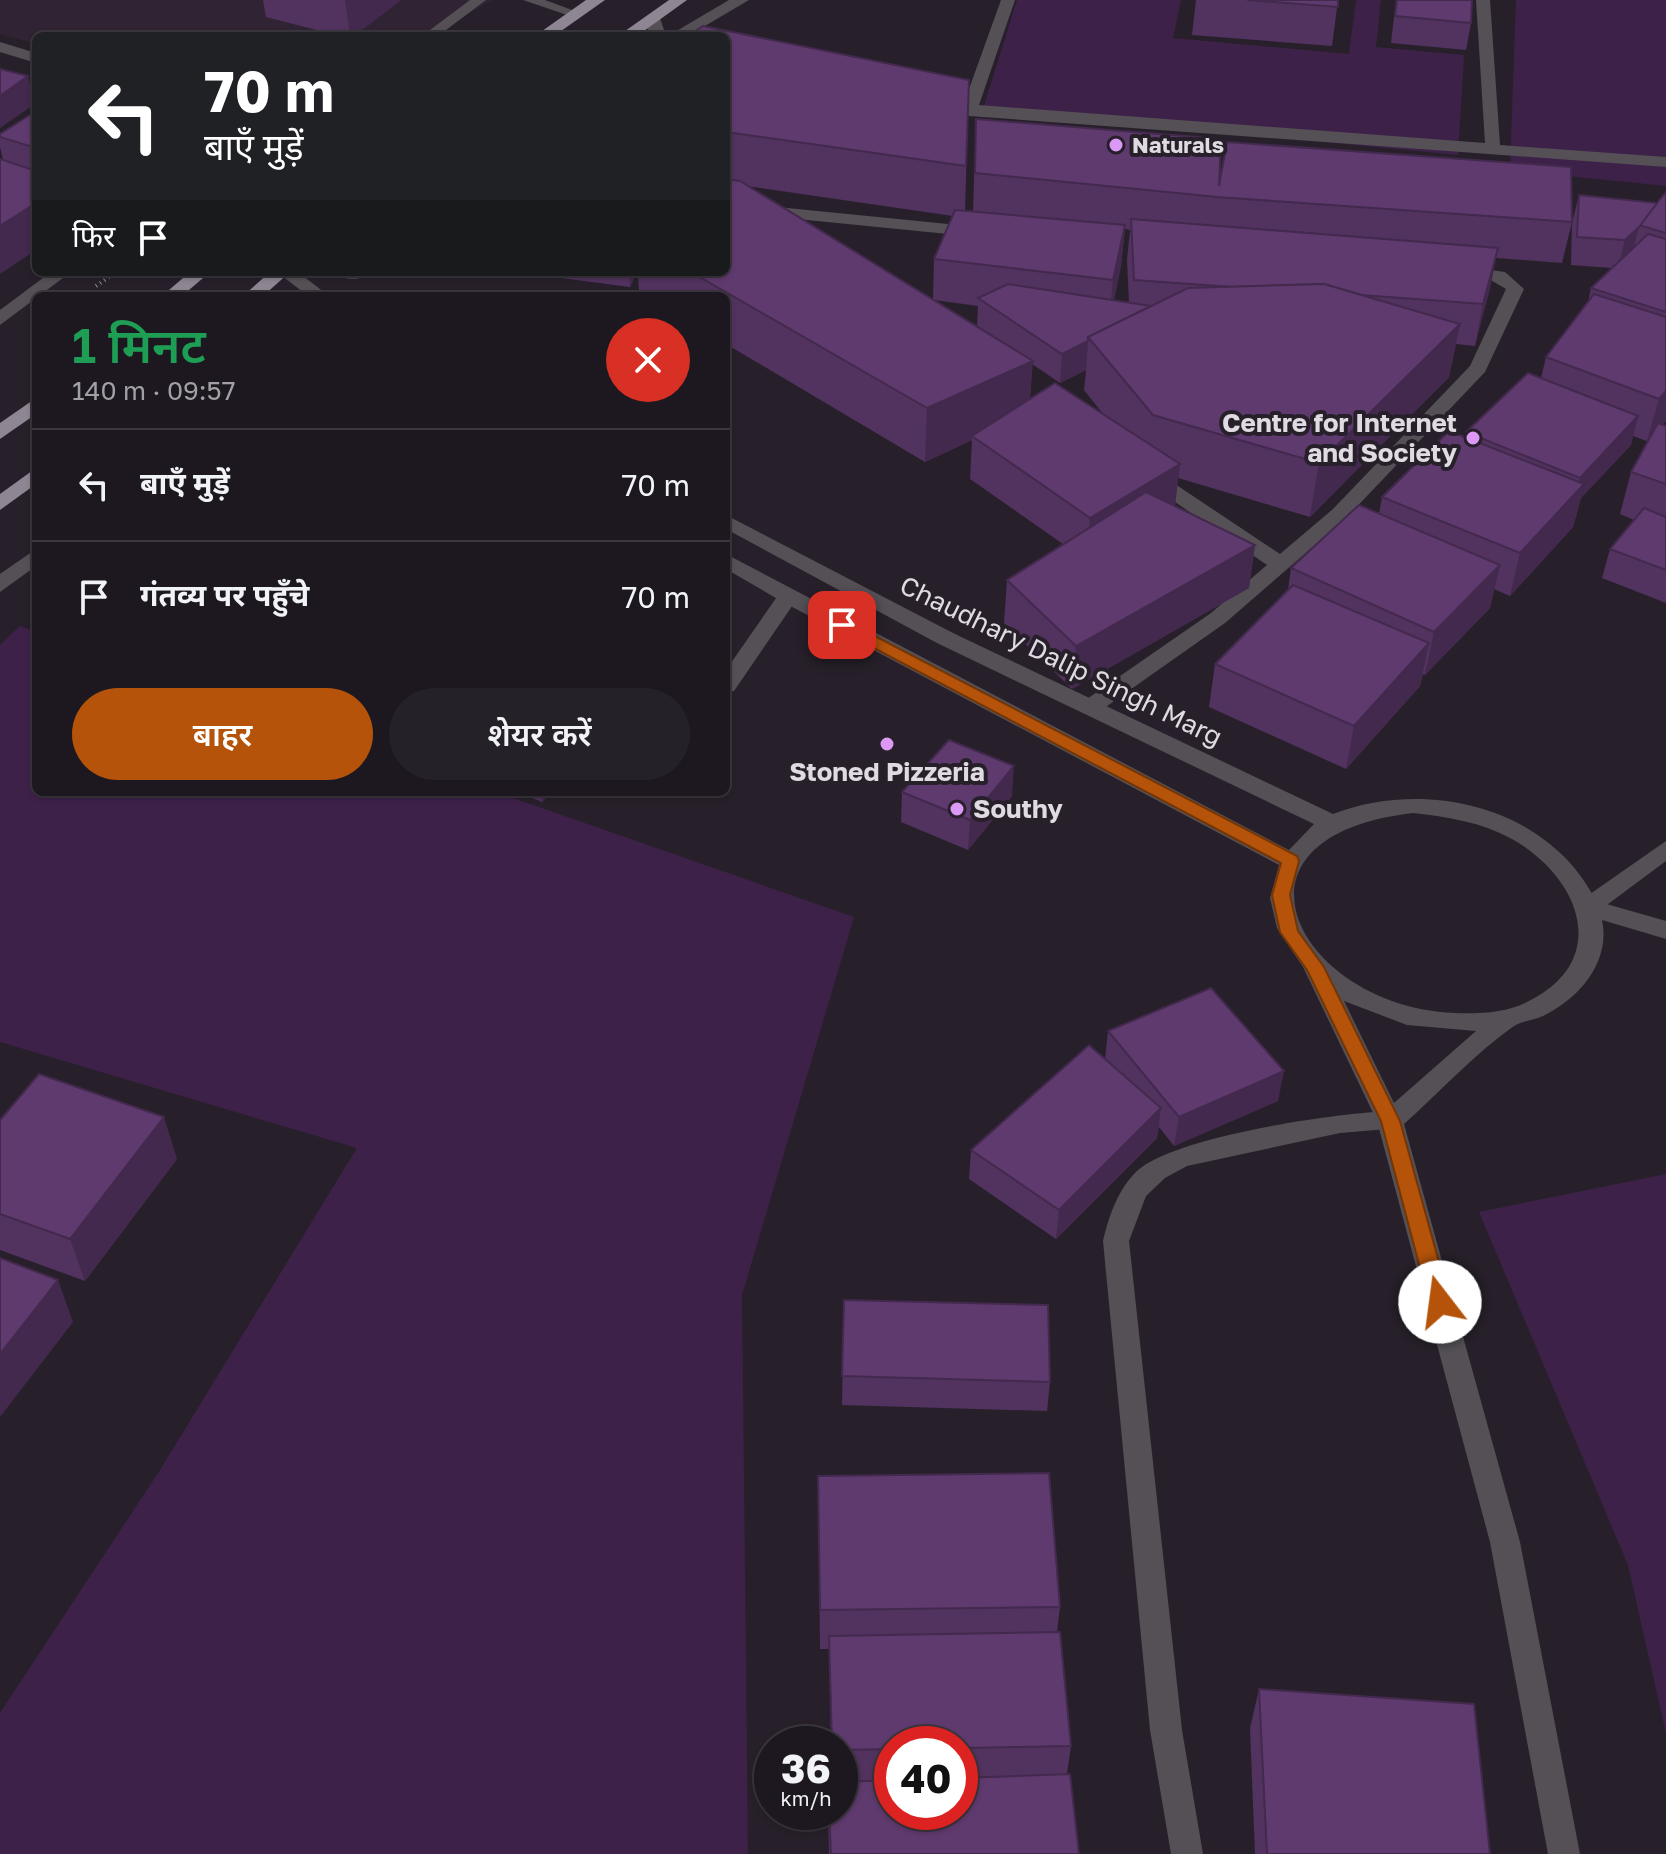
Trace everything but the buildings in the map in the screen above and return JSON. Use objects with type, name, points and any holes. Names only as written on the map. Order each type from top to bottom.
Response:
[{"type":"highway","points":[[549,32],[597,0]]},
{"type":"highway","points":[[632,32],[679,0]]},
{"type":"highway","points":[[176,292],[196,276]]},
{"type":"highway","points":[[257,292],[279,276]]},
{"type":"highway","points":[[0,433],[32,407]]},
{"type":"highway","points":[[0,504],[32,477]]},
{"type":"street","points":[[683,32],[741,0]]},
{"type":"street","points":[[652,18],[657,32]]},
{"type":"street","points":[[0,47],[32,57]]},
{"type":"street","points":[[730,208],[1006,234]]},
{"type":"street","points":[[756,212],[782,230]]},
{"type":"street","points":[[1092,706],[1218,618],[1340,513],[1478,368],[1515,289],[1513,284],[1489,274],[1435,269]]},
{"type":"street","points":[[36,292],[57,276]]},
{"type":"street","points":[[290,276],[314,292]]},
{"type":"street","points":[[0,319],[32,295]]},
{"type":"street","points":[[1137,467],[1279,563]]},
{"type":"street","name":"Chaudhary Dalip Singh Marg","points":[[730,523],[927,629],[1331,823]]},
{"type":"street","points":[[0,585],[32,558]]},
{"type":"street","points":[[730,562],[788,596],[1291,861]]},
{"type":"street","points":[[730,680],[788,596]]},
{"type":"street","points":[[896,653],[927,629]]},
{"type":"street","points":[[1315,967],[1354,996],[1402,1016],[1455,1024],[1506,1019],[1549,1002],[1578,976],[1591,943],[1588,907],[1570,875],[1541,846],[1503,824],[1459,810],[1413,805],[1369,810],[1331,823],[1307,840],[1291,861],[1281,895],[1289,932],[1315,967],[1390,1121],[1505,1542],[1564,1854]]},
{"type":"street","points":[[1588,907],[1666,849]]},
{"type":"street","points":[[1588,907],[1666,930]]},
{"type":"street","points":[[1187,1854],[1166,1730],[1116,1241],[1125,1205],[1164,1164],[1183,1157],[1340,1123],[1390,1121],[1506,1019]]},
{"type":"lane","points":[[435,32],[479,0]]},
{"type":"lane","points":[[530,0],[576,14]]},
{"type":"lane","points":[[969,111],[1008,0]]},
{"type":"lane","points":[[1483,0],[1493,149]]},
{"type":"lane","points":[[923,103],[969,111],[1666,162]]},
{"type":"shaded area","points":[[0,0],[493,0],[434,32],[32,32],[32,43],[0,34]]},
{"type":"shaded area","points":[[1017,0],[1181,0],[1173,38],[1349,54],[1356,0],[1381,0],[1376,47],[1464,55],[1458,155],[983,109]]},
{"type":"shaded area","points":[[1516,0],[1666,0],[1666,186],[1510,170]]},
{"type":"shaded area","points":[[20,626],[32,630],[32,796],[507,796],[854,917],[742,1295],[748,1854],[0,1854],[0,1713],[160,1470],[357,1148],[0,1042],[0,645]]},
{"type":"shaded area","points":[[1666,1174],[1666,1733],[1628,1565],[1479,1212]]},
{"type":"place","name":"Naturals","points":[[1116,145]]},
{"type":"place","name":"Centre for Internet and Society","points":[[1473,438]]},
{"type":"place","name":"Stoned Pizzeria","points":[[887,744]]},
{"type":"place","name":"Southy","points":[[957,809]]},
{"type":"route","points":[[842,625],[1291,861],[1281,895],[1289,932],[1315,967],[1390,1121],[1440,1302]]}]
